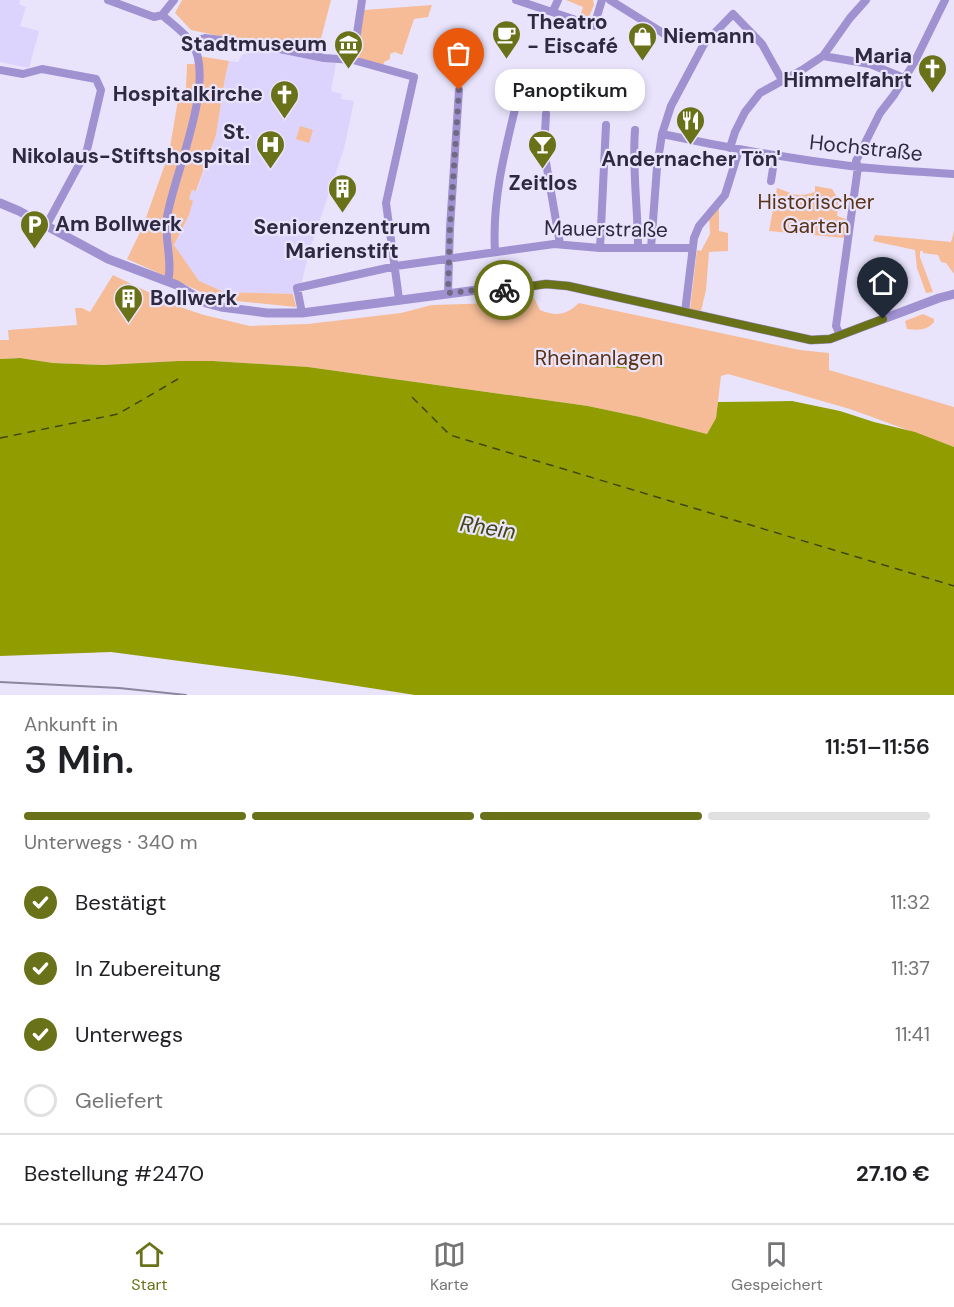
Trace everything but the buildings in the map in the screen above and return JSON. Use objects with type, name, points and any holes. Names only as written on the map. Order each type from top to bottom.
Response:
[{"type":"street","points":[[108,0],[154,17],[162,15],[174,0]]},
{"type":"street","points":[[353,60],[362,0]]},
{"type":"street","points":[[516,0],[594,26],[602,0]]},
{"type":"street","points":[[553,11],[558,0]]},
{"type":"street","points":[[610,0],[666,35]]},
{"type":"street","points":[[684,312],[691,248],[699,226],[725,195],[735,149],[735,132],[760,93],[823,56],[866,0]]},
{"type":"street","points":[[840,335],[836,326],[858,167],[856,161],[867,135],[904,78],[945,0]]},
{"type":"street","points":[[651,248],[657,167],[662,134],[671,106],[704,44],[734,14],[762,44],[782,80]]},
{"type":"street","points":[[162,15],[191,42],[196,53],[199,73],[196,107],[167,218],[168,281]]},
{"type":"street","points":[[191,42],[205,38],[260,45],[324,58],[353,60],[414,77],[387,194],[386,211],[396,266],[399,299]]},
{"type":"street","points":[[823,56],[870,64],[904,78]]},
{"type":"street","points":[[0,70],[23,74],[42,69],[96,80],[101,90],[87,150],[46,226]]},
{"type":"street","points":[[448,293],[459,90]]},
{"type":"street","points":[[495,252],[493,227],[499,180],[516,105]]},
{"type":"street","points":[[546,114],[544,151],[560,244]]},
{"type":"street","points":[[600,248],[606,125]]},
{"type":"street","points":[[635,129],[633,160],[638,208],[638,248]]},
{"type":"street","name":"Hochstraße","points":[[662,134],[735,149],[858,167],[954,174]]},
{"type":"street","points":[[771,182],[775,155]]},
{"type":"street","points":[[0,203],[123,266],[168,281],[206,303],[267,313],[302,313],[448,293],[557,285],[811,340],[830,339],[954,294]]},
{"type":"street","name":"Mauerstraße","points":[[302,313],[297,288],[396,266],[560,244],[600,248],[691,248]]},
{"type":"street","points":[[939,298],[954,287]]},
{"type":"shaded area","points":[[0,0],[20,0],[19,4],[26,7],[20,26],[39,31],[29,68],[0,62]]},
{"type":"shaded area","name":"St. Nikolaus-Stiftshospital","points":[[256,50],[275,50],[336,63],[331,91],[342,94],[341,99],[354,101],[344,149],[310,249],[301,285],[295,288],[293,294],[224,292],[198,281],[174,245],[189,215],[192,190],[197,191],[216,135],[229,61],[238,62],[242,55]]},
{"type":"green space","points":[[182,0],[331,0],[317,54],[249,38],[229,38],[191,30],[175,13]]},
{"type":"green space","points":[[566,0],[593,0],[594,5],[588,19],[580,17],[583,7]]},
{"type":"green space","points":[[432,5],[428,17],[414,19],[402,55],[395,52],[390,54],[390,59],[384,62],[383,67],[357,59],[364,10]]},
{"type":"green space","points":[[199,56],[229,61],[216,135],[196,191],[192,190],[189,199],[193,201],[189,215],[174,245],[199,281],[224,292],[293,294],[296,307],[217,299],[127,259],[143,226],[169,153],[178,100],[186,88],[187,64],[200,64]]},
{"type":"green space","points":[[300,126],[313,130],[309,143],[296,139]]},
{"type":"green space","name":"Historischer Garten","points":[[815,186],[832,189],[839,200],[837,216],[846,219],[845,238],[769,231],[777,188],[796,195],[804,195],[815,192]]},
{"type":"green space","points":[[719,205],[719,231],[728,233],[728,251],[709,252],[706,290],[701,311],[690,309],[697,250],[701,251],[710,234],[709,215]]},
{"type":"green space","points":[[954,231],[954,274],[946,263],[941,262],[938,255],[920,251],[920,257],[933,292],[926,293],[917,268],[915,250],[873,241],[875,235],[951,242]]},
{"type":"green space","name":"Rheinanlagen","points":[[113,275],[177,306],[250,326],[308,324],[401,313],[432,305],[496,303],[534,298],[540,310],[551,314],[561,314],[579,303],[800,350],[829,353],[829,370],[954,407],[954,447],[850,409],[728,374],[721,376],[716,418],[707,434],[588,406],[308,367],[213,361],[103,365],[53,363],[20,358],[0,359],[0,340],[9,340],[8,330],[77,325],[75,308],[82,308],[90,312]]},
{"type":"green space","points":[[923,314],[934,319],[934,322],[922,329],[907,329],[905,321]]},
{"type":"water","points":[[610,355],[633,357],[632,369],[609,367]]},
{"type":"water","name":"Rhein","points":[[20,358],[53,363],[103,365],[213,361],[308,367],[588,406],[707,434],[716,418],[718,402],[792,401],[840,411],[915,432],[954,447],[954,695],[415,695],[111,652],[0,656],[0,359]]},
{"type":"ferry route","points":[[0,438],[118,414],[178,379]]},
{"type":"ferry route","points":[[412,397],[450,435],[954,586]]},
{"type":"railway","points":[[0,682],[119,688],[186,695]]},
{"type":"way so far","points":[[459,90],[449,240],[448,293],[485,289],[504,290]]},
{"type":"place","name":"Theatro - Eiscafé","points":[[506,60]]},
{"type":"place","name":"Niemann","points":[[642,62]]},
{"type":"place","name":"Stadtmuseum","points":[[348,70]]},
{"type":"place","name":"Panoptikum","points":[[459,90]]},
{"type":"place","name":"Maria Himmelfahrt","points":[[933,94]]},
{"type":"place","name":"Hospitalkirche","points":[[284,120]]},
{"type":"place","name":"Andernacher Tön'","points":[[691,146]]},
{"type":"place","name":"St. Nikolaus-Stiftshospital","points":[[271,170]]},
{"type":"place","name":"Zeitlos","points":[[543,170]]},
{"type":"place","name":"Seniorenzentrum Marienstift","points":[[342,214]]},
{"type":"place","name":"Am Bollwerk","points":[[34,250]]},
{"type":"place","name":"Bollwerk","points":[[129,324]]},
{"type":"route","points":[[504,290],[546,284],[568,286],[811,340],[830,339],[883,319]]}]
